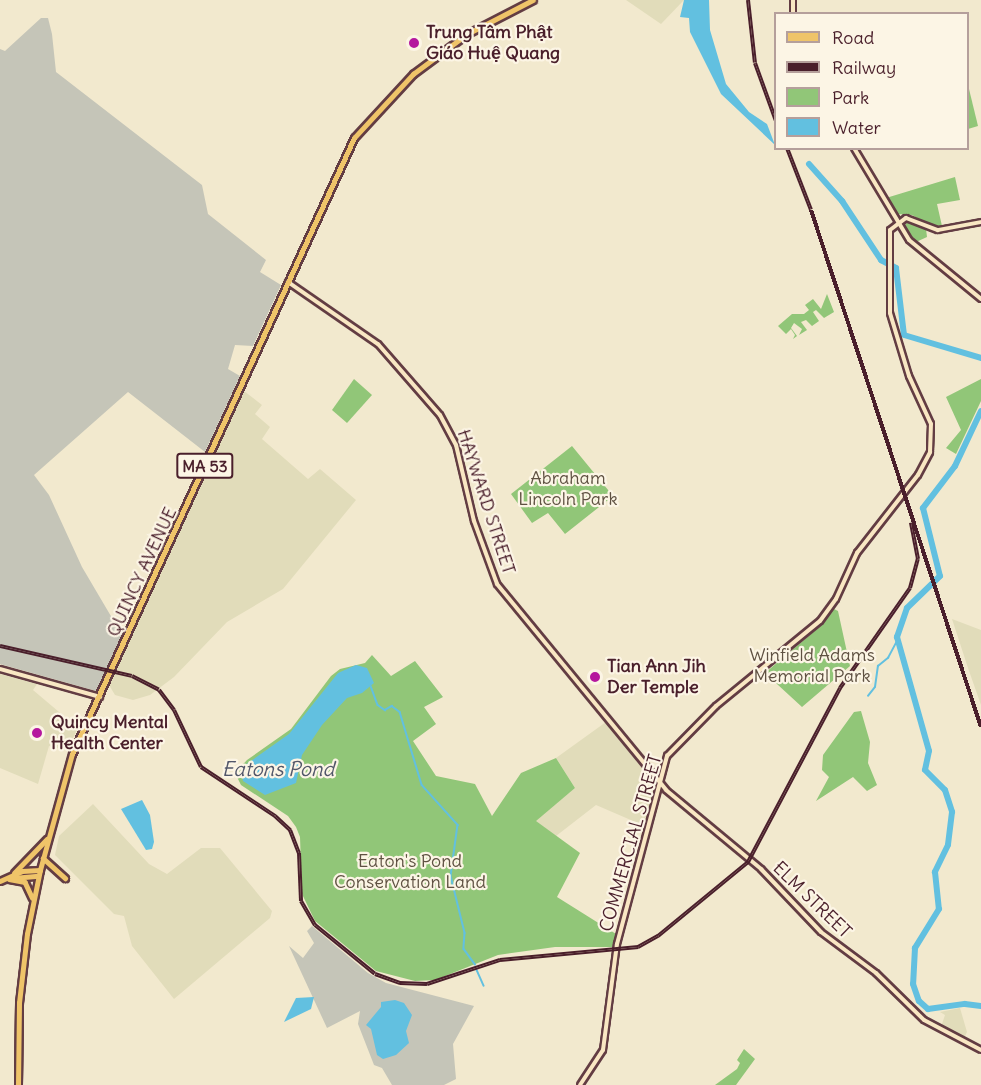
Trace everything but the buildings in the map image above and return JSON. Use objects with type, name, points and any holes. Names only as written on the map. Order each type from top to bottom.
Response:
[{"type":"main road","name":"QUINCY AVENUE","points":[[18,1085],[20,983],[32,904],[72,754],[288,282],[364,123],[403,83],[457,41],[533,0]]},
{"type":"main road","points":[[855,150],[896,223],[922,253],[981,299]]},
{"type":"main road","points":[[896,223],[909,218],[938,230],[981,222]]},
{"type":"main road","name":"COMMERCIAL STREET","points":[[580,1085],[604,1047],[616,949],[665,759],[677,744],[823,618],[859,550],[929,454],[932,426],[891,320],[890,231],[896,223]]},
{"type":"main road","name":"HAYWARD STREET","points":[[288,282],[375,341],[440,415],[456,445],[474,521],[497,584],[659,781]]},
{"type":"main road","points":[[0,669],[100,697]]},
{"type":"main road","name":"ELM STREET","points":[[659,781],[694,815],[765,872],[824,934],[879,976],[924,1020],[981,1050]]},
{"type":"main road","name":"MA 53","points":[[1,881],[31,860],[50,834]]},
{"type":"main road","points":[[43,858],[65,878]]},
{"type":"main road","points":[[14,873],[40,870]]},
{"type":"main road","name":"MA 53","points":[[1,881],[38,876]]},
{"type":"main road","points":[[9,879],[26,883],[32,904]]},
{"type":"shaded area","points":[[626,0],[684,0],[661,24]]},
{"type":"shaded area","points":[[41,18],[48,18],[56,72],[202,185],[208,214],[266,260],[260,272],[281,285],[253,346],[235,345],[228,369],[240,376],[205,452],[128,392],[34,475],[49,495],[82,567],[115,623],[125,629],[96,691],[0,664],[0,49],[5,51]]},
{"type":"shaded area","points":[[244,391],[262,405],[255,414],[270,427],[262,439],[308,479],[320,469],[356,500],[283,589],[227,622],[174,677],[150,695],[133,700],[115,695],[109,685]]},
{"type":"shaded area","points":[[952,619],[981,630],[981,705],[968,668]]},
{"type":"shaded area","name":"Quincy Mental Health Center","points":[[0,674],[37,684],[33,690],[78,728],[67,750],[49,746],[38,784],[0,768]]},
{"type":"shaded area","points":[[606,722],[654,782],[647,827],[596,805],[556,836],[535,821],[575,788],[556,758]]},
{"type":"shaded area","points":[[93,804],[149,864],[167,874],[201,848],[220,848],[272,911],[270,918],[174,999],[132,946],[124,916],[114,914],[55,855],[59,836]]},
{"type":"shaded area","points":[[312,926],[368,973],[386,983],[474,1006],[453,1044],[456,1079],[444,1085],[392,1085],[382,1068],[374,1065],[358,1024],[360,1011],[327,1028],[289,946],[303,958],[314,943],[307,931]]},
{"type":"shaded area","points":[[960,1008],[967,1032],[964,1038],[941,1027],[945,1015],[940,1012]]},
{"type":"green space","points":[[969,89],[978,126],[969,129]]},
{"type":"green space","points":[[955,177],[960,200],[937,204],[942,226],[930,225],[912,215],[897,214],[886,198]]},
{"type":"green space","points":[[908,222],[926,229],[927,237],[916,242],[904,226]]},
{"type":"green space","points":[[827,294],[834,312],[824,318],[816,310],[813,312],[819,321],[812,326],[806,320],[801,322],[807,330],[799,335],[802,329],[794,323],[791,328],[797,336],[793,339],[795,335],[791,329],[786,334],[778,326],[792,314],[804,314],[809,310],[805,305],[813,299],[821,309]]},
{"type":"green space","points":[[354,379],[372,395],[347,423],[332,410]]},
{"type":"green space","points":[[981,379],[981,401],[956,454],[946,448],[961,430],[946,397]]},
{"type":"green space","name":"Abraham Lincoln Park","points":[[572,446],[613,496],[565,534],[548,513],[532,523],[511,494]]},
{"type":"green space","name":"Winfield Adams Memorial Park","points":[[834,609],[838,611],[850,666],[802,707],[765,673],[817,629]]},
{"type":"green space","name":"Eaton's Pond Conservation Land","points":[[372,655],[391,676],[415,661],[443,697],[424,707],[436,724],[413,741],[436,776],[475,784],[492,816],[521,773],[556,758],[575,788],[536,821],[580,853],[557,897],[616,934],[612,947],[555,947],[498,955],[435,980],[415,981],[376,971],[315,921],[302,894],[300,837],[296,827],[288,816],[241,785],[235,773],[247,760],[291,729],[331,676],[340,669],[365,663]]},
{"type":"green space","points":[[861,711],[870,742],[868,763],[877,785],[867,791],[853,777],[816,801],[829,777],[822,770],[823,755],[854,712]]},
{"type":"green space","points":[[744,1049],[755,1059],[736,1085],[715,1085],[737,1069],[740,1063],[737,1060]]},
{"type":"water","points":[[684,0],[709,0],[710,30],[726,84],[749,112],[767,124],[774,144],[721,94],[690,32],[689,18],[680,17]]},
{"type":"water","name":"Eatons Pond","points":[[356,665],[367,668],[374,683],[362,693],[347,698],[322,725],[302,755],[296,783],[265,795],[243,781],[241,768],[289,734],[338,673]]},
{"type":"water","points":[[142,800],[150,815],[154,842],[152,849],[146,850],[121,809]]},
{"type":"water","points":[[314,997],[311,1009],[284,1022],[296,998]]},
{"type":"water","points":[[395,1000],[404,1003],[412,1015],[406,1031],[409,1043],[396,1055],[383,1059],[377,1055],[371,1029],[366,1025],[381,1007],[381,1002]]},
{"type":"waterway","points":[[809,164],[842,201],[881,260],[896,268],[904,335],[981,358]]},
{"type":"waterway","points":[[981,411],[955,466],[923,508],[940,576],[907,608],[897,637],[929,751],[925,770],[945,790],[952,812],[948,845],[935,872],[939,909],[915,948],[913,984],[919,1001],[928,1009],[965,1004],[981,1006]]},
{"type":"waterway","points":[[868,696],[875,687],[878,666],[888,658],[897,641]]},
{"type":"waterway","points":[[371,686],[378,705],[385,710],[392,706],[400,712],[422,785],[458,825],[451,876],[465,933],[464,949],[475,964]]},
{"type":"waterway","points":[[477,970],[484,986]]},
{"type":"railway","points":[[748,0],[755,63],[774,115]]},
{"type":"railway","points":[[788,150],[811,210],[981,727]]},
{"type":"railway","points":[[0,646],[132,676],[159,690],[174,710],[201,767],[275,816],[290,830],[299,853],[301,901],[315,925],[375,974],[400,983],[427,984],[500,960],[638,947],[658,936],[748,862],[840,688],[910,588],[918,559],[911,523]]},
{"type":"place","name":"Trung Tâm Phật Giáo Huệ Quang","points":[[414,43]]},
{"type":"place","name":"Tian Ann Jih Der Temple","points":[[595,677]]},
{"type":"place","name":"Quincy Mental Health Center","points":[[37,733]]}]
